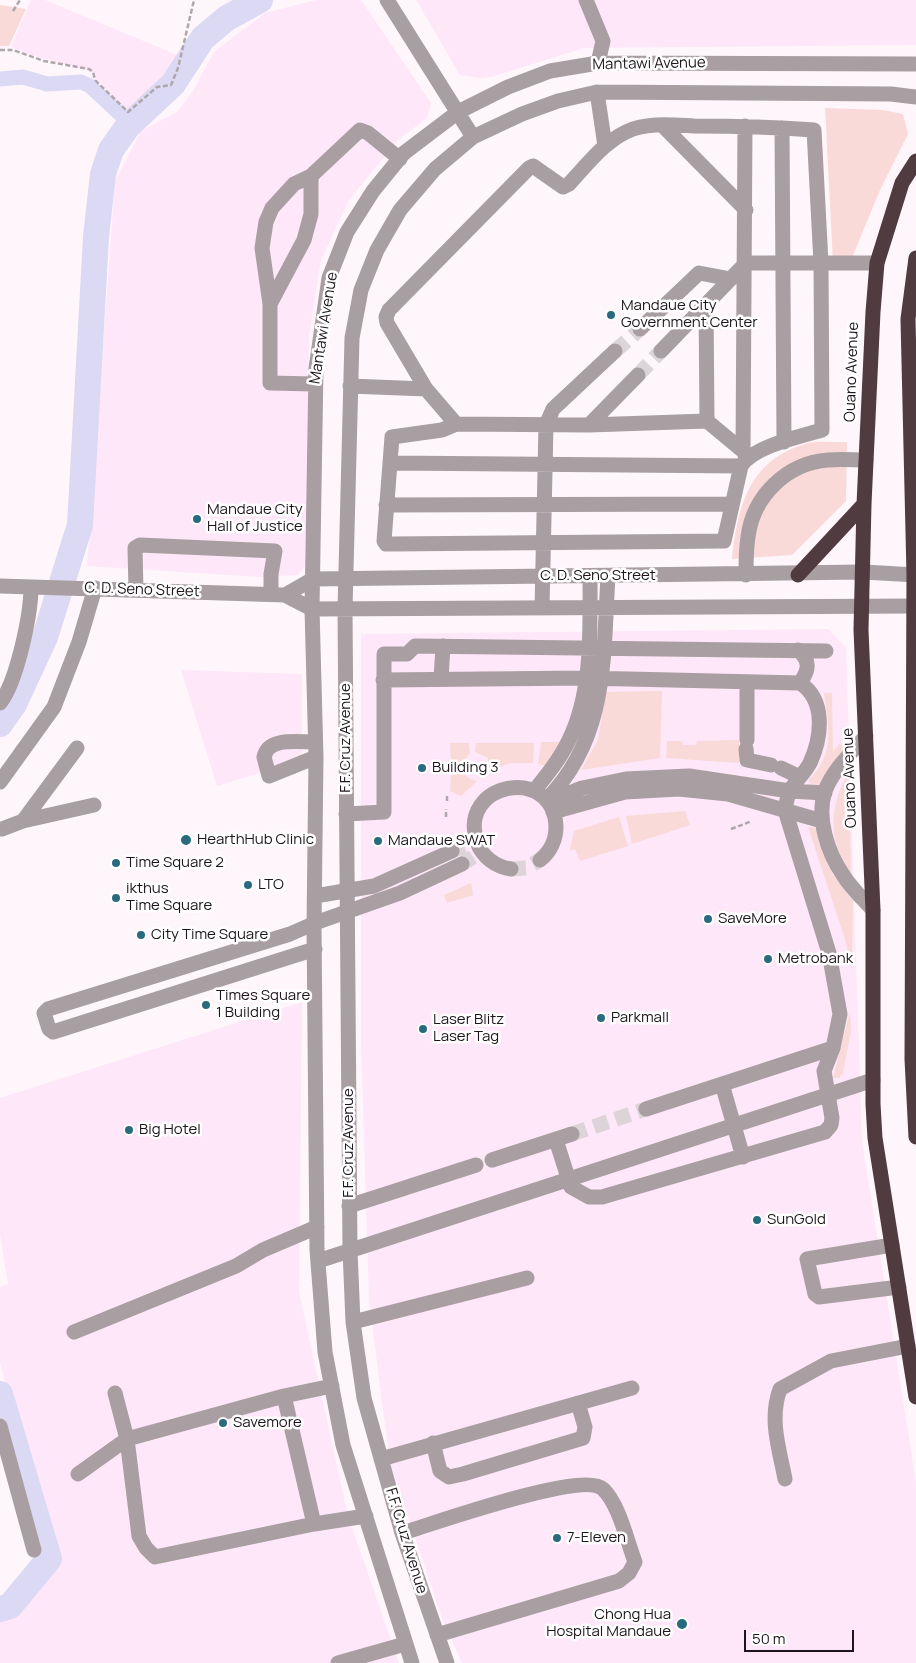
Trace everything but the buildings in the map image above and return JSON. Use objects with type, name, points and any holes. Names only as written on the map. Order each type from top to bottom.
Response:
[{"type":"highway","name":"Ouano Avenue","points":[[916,162],[902,184],[877,263],[872,312],[864,504],[864,572],[861,607],[873,910],[875,1138],[916,1397]]},
{"type":"highway","points":[[916,258],[908,320],[912,358],[915,575],[914,1059],[916,1137]]},
{"type":"highway","points":[[798,575],[864,504]]},
{"type":"street","points":[[387,0],[473,137]]},
{"type":"street","points":[[586,0],[602,41],[598,63]]},
{"type":"street","name":"Mantawi Avenue","points":[[312,609],[314,384],[329,278],[347,232],[363,204],[400,159],[426,135],[458,112],[508,87],[550,71],[598,63],[916,64]]},
{"type":"street","points":[[597,92],[605,146]]},
{"type":"street","name":"Mantawi Avenue","points":[[345,609],[350,386],[354,328],[361,290],[377,250],[400,210],[435,169],[473,137],[522,114],[558,101],[597,92],[891,94],[916,97]]},
{"type":"street","points":[[662,125],[746,210]]},
{"type":"street","points":[[391,463],[546,464],[744,458],[784,442],[822,430],[820,263],[814,130],[745,126],[662,125],[626,132],[605,146],[570,184],[564,187],[539,168],[533,166],[529,168],[389,310],[386,316],[387,323],[426,389],[456,424]]},
{"type":"street","points":[[708,421],[589,425],[456,424],[442,430],[392,437],[384,541],[386,544],[724,541],[731,504],[744,458],[745,126]]},
{"type":"street","points":[[782,128],[784,442]]},
{"type":"street","points":[[314,384],[270,383],[270,304],[262,248],[266,222],[272,208],[294,184],[311,176],[360,130],[368,133],[400,159]]},
{"type":"street","points":[[270,304],[304,240],[312,214],[311,176]]},
{"type":"street","points":[[661,351],[746,263],[877,263]]},
{"type":"street","points":[[640,329],[699,274],[732,279]]},
{"type":"street","points":[[706,304],[708,421],[744,458]]},
{"type":"street","points":[[542,608],[545,543],[546,425],[553,409],[615,351]]},
{"type":"street","points":[[589,425],[638,375]]},
{"type":"street","points":[[350,386],[426,389]]},
{"type":"street","points":[[746,575],[750,524],[761,500],[778,481],[801,467],[814,462],[866,460]]},
{"type":"street","points":[[386,505],[731,504]]},
{"type":"street","points":[[136,590],[136,548],[140,544],[275,551],[271,574],[278,594]]},
{"type":"street","name":"C. D. Seno Street","points":[[278,594],[313,579],[346,578],[798,575],[864,572],[915,575]]},
{"type":"street","points":[[590,576],[588,648],[599,679]]},
{"type":"street","points":[[540,860],[550,850],[554,841],[556,822],[545,801],[552,768],[568,741],[579,713],[599,679],[607,648],[606,608],[608,576]]},
{"type":"street","name":"C. D. Seno Street","points":[[0,586],[278,594],[312,609],[914,606]]},
{"type":"street","points":[[0,703],[20,654],[31,608],[39,587]]},
{"type":"street","points":[[0,782],[54,708],[79,642],[89,588]]},
{"type":"street","name":"F.F. Cruz Avenue","points":[[312,609],[315,750],[317,1227],[325,1352],[343,1445],[412,1663]]},
{"type":"street","name":"F.F. Cruz Avenue","points":[[345,609],[350,1250],[353,1322],[364,1398],[380,1459],[402,1533],[447,1663]]},
{"type":"street","points":[[346,814],[384,812],[384,654],[407,654],[415,646],[826,651]]},
{"type":"street","points":[[441,679],[443,646]]},
{"type":"street","points":[[798,650],[807,659],[808,666],[800,683]]},
{"type":"street","points":[[383,680],[599,679],[800,683],[809,689],[816,700],[820,718],[818,742],[809,764],[790,791],[785,810],[829,953],[840,1014],[833,1048],[824,1071],[832,1126],[824,1132],[602,1198],[579,1193],[571,1187],[556,1140]]},
{"type":"street","points":[[748,682],[746,744],[748,760],[776,767],[800,777]]},
{"type":"street","points":[[866,736],[835,773],[825,793],[822,821],[828,846],[843,876],[873,910]]},
{"type":"street","points":[[23,821],[77,748]]},
{"type":"street","points":[[545,801],[582,788],[626,779],[689,776],[790,791],[825,793]]},
{"type":"street","points":[[315,949],[53,1032],[49,1029],[44,1013],[48,1009],[290,934],[315,923],[400,893],[468,851],[478,811],[489,796],[497,791],[516,787],[545,801],[625,792],[679,790],[728,794],[822,821]]},
{"type":"street","points":[[2,829],[23,821],[94,805]]},
{"type":"street","points":[[315,896],[374,886],[468,851],[511,869]]},
{"type":"street","points":[[646,1109],[833,1048]]},
{"type":"street","points":[[318,1260],[873,1080]]},
{"type":"street","points":[[722,1084],[743,1157]]},
{"type":"street","points":[[492,1160],[572,1134]]},
{"type":"street","points":[[350,1206],[476,1165]]},
{"type":"street","points":[[74,1332],[236,1266],[263,1250],[317,1227]]},
{"type":"street","points":[[892,1245],[807,1259],[815,1294],[819,1297],[899,1287]]},
{"type":"street","points":[[353,1322],[527,1278]]},
{"type":"street","points":[[785,1479],[775,1430],[775,1404],[780,1388],[832,1361],[908,1346]]},
{"type":"street","points":[[78,1474],[127,1439],[284,1396],[332,1386]]},
{"type":"street","points":[[380,1459],[632,1388]]},
{"type":"street","points":[[115,1393],[127,1439],[140,1536],[146,1548],[155,1556],[314,1524],[366,1516]]},
{"type":"street","points":[[284,1396],[314,1524]]},
{"type":"street","points":[[434,1443],[440,1471],[449,1477],[463,1474],[583,1438],[585,1427],[578,1403]]},
{"type":"street","points":[[0,1426],[34,1550]]},
{"type":"street","points":[[402,1533],[533,1493],[564,1486],[594,1484],[602,1488],[612,1501],[635,1562],[629,1573],[619,1581],[437,1635]]},
{"type":"street","points":[[338,1663],[405,1644]]},
{"type":"path","points":[[12,11],[20,0]]},
{"type":"path","points":[[0,50],[12,50],[44,61],[88,69],[96,80],[128,112],[157,87],[171,85],[178,68],[194,0]]},
{"type":"path","points":[[447,794],[447,801]]},
{"type":"path","points":[[446,809],[446,817]]},
{"type":"path","points":[[731,829],[752,820]]},
{"type":"shaded area","points":[[31,0],[45,0],[182,57],[175,85],[128,112],[90,71],[28,54],[11,47]]},
{"type":"shaded area","points":[[316,0],[361,0],[431,103],[427,118],[398,140],[349,200],[321,260],[309,335],[305,567],[297,575],[259,577],[87,566],[115,181],[141,131],[177,112],[193,91],[214,52],[265,13]]},
{"type":"shaded area","points":[[416,0],[916,0],[916,45],[584,48],[491,77],[480,78],[460,75]]},
{"type":"shaded area","points":[[0,5],[26,9],[9,46],[0,46]]},
{"type":"shaded area","points":[[825,108],[883,110],[903,114],[908,134],[880,190],[852,258],[833,262]]},
{"type":"shaded area","points":[[847,442],[846,501],[792,555],[732,559],[738,521],[743,504],[749,488],[758,474],[770,462],[786,452],[805,444]]},
{"type":"shaded area","points":[[828,629],[846,648],[862,1141],[916,1482],[916,1663],[462,1663],[443,1621],[390,1463],[369,1300],[361,1040],[361,634]]},
{"type":"shaded area","points":[[181,670],[302,674],[302,760],[217,786]]},
{"type":"shaded area","points":[[662,691],[660,758],[581,770],[598,740],[606,692]]},
{"type":"shaded area","points":[[824,693],[832,693],[833,752],[840,743],[846,749],[817,788],[808,781],[821,765],[827,746],[828,728]]},
{"type":"shaded area","points":[[739,740],[739,763],[666,758],[667,741],[682,741],[683,745],[696,745],[697,741]]},
{"type":"shaded area","points":[[541,742],[563,742],[548,766],[538,764]]},
{"type":"shaded area","points":[[450,743],[469,743],[470,753],[462,763],[451,763]]},
{"type":"shaded area","points":[[476,743],[534,743],[533,763],[510,763],[489,771],[488,758],[475,752]]},
{"type":"shaded area","points":[[849,770],[851,875],[838,848],[834,823],[838,797]]},
{"type":"shaded area","points":[[461,771],[470,779],[477,781],[461,796],[450,791],[451,773]]},
{"type":"shaded area","points":[[685,811],[690,825],[632,844],[626,816]]},
{"type":"shaded area","points":[[619,817],[628,846],[580,861],[575,849],[570,850],[574,831]]},
{"type":"shaded area","points":[[808,827],[818,828],[833,875],[853,901],[852,971],[845,939]]},
{"type":"shaded area","points":[[471,883],[473,895],[447,903],[444,895]]},
{"type":"shaded area","points":[[302,1002],[299,1292],[348,1516],[399,1663],[0,1663],[0,1614],[9,1612],[52,1561],[0,1363],[0,1287],[8,1284],[0,1234],[0,1098]]},
{"type":"shaded area","points":[[850,1012],[851,1031],[843,1073],[839,1078],[833,1078]]},
{"type":"waterway","points":[[0,724],[14,704],[45,637],[80,525],[96,237],[103,174],[111,150],[128,126],[173,84],[203,38],[227,18],[260,0]]},
{"type":"waterway","points":[[0,79],[23,77],[47,84],[81,82],[90,86],[131,124]]},
{"type":"waterway","points":[[0,1394],[49,1559],[10,1606],[0,1609]]},
{"type":"tunnel","points":[[615,351],[640,329]]},
{"type":"tunnel","points":[[638,375],[661,351]]},
{"type":"tunnel","points":[[452,851],[464,846]]},
{"type":"tunnel","points":[[462,864],[473,857]]},
{"type":"tunnel","points":[[511,869],[526,868],[540,860]]},
{"type":"tunnel","points":[[572,1134],[646,1109]]},
{"type":"place","name":"Mandaue City Government Center","points":[[611,315]]},
{"type":"place","name":"Mandaue City Hall of Justice","points":[[197,519]]},
{"type":"place","name":"Building 3","points":[[422,768]]},
{"type":"place","name":"HearthHub Clinic","points":[[186,840]]},
{"type":"place","name":"Mandaue SWAT","points":[[378,841]]},
{"type":"place","name":"Time Square 2","points":[[116,863]]},
{"type":"place","name":"LTO","points":[[248,885]]},
{"type":"place","name":"ikthus Time Square","points":[[116,898]]},
{"type":"place","name":"SaveMore","points":[[708,919]]},
{"type":"place","name":"City Time Square","points":[[141,935]]},
{"type":"place","name":"Metrobank","points":[[768,959]]},
{"type":"place","name":"Times Square 1 Building","points":[[206,1005]]},
{"type":"place","name":"Parkmall","points":[[601,1018]]},
{"type":"place","name":"Laser Blitz Laser Tag","points":[[423,1029]]},
{"type":"place","name":"Big Hotel","points":[[129,1130]]},
{"type":"place","name":"SunGold","points":[[757,1220]]},
{"type":"place","name":"Savemore","points":[[223,1423]]},
{"type":"place","name":"7-Eleven","points":[[557,1538]]},
{"type":"place","name":"Chong Hua Hospital Mandaue","points":[[682,1624]]}]
